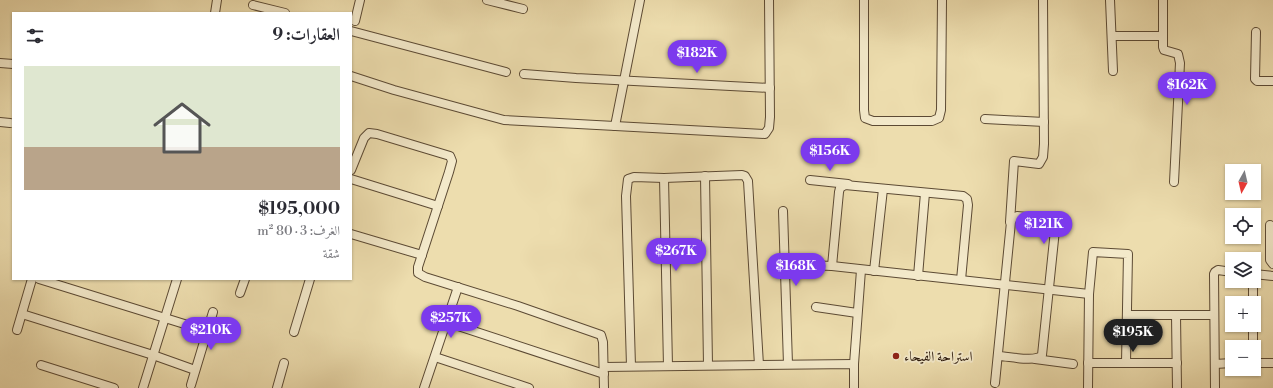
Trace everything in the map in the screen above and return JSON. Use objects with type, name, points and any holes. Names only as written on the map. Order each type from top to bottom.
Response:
[{"type":"street","points":[[215,12],[217,0]]},
{"type":"street","points":[[355,21],[360,0]]},
{"type":"street","points":[[487,0],[507,2],[522,9]]},
{"type":"street","points":[[615,126],[640,0]]},
{"type":"street","points":[[352,76],[401,92],[504,120],[764,134],[769,128],[770,0]]},
{"type":"street","points":[[864,0],[864,110],[866,118],[872,121],[932,121],[939,118],[941,110],[942,0]]},
{"type":"street","points":[[995,383],[1010,227],[1014,161],[1039,164],[1042,162],[1044,144],[1043,0]]},
{"type":"street","points":[[1110,0],[1113,72]]},
{"type":"street","points":[[1163,0],[1162,44],[1164,50],[1178,54],[1180,63],[1174,182]]},
{"type":"street","points":[[253,6],[280,12]]},
{"type":"street","points":[[352,30],[506,72]]},
{"type":"street","points":[[1256,32],[1255,80],[1273,81]]},
{"type":"street","points":[[1112,36],[1163,36]]},
{"type":"street","points":[[0,63],[12,64]]},
{"type":"street","points":[[524,74],[770,88]]},
{"type":"street","points":[[984,119],[1044,122]]},
{"type":"street","points":[[0,122],[10,123]]},
{"type":"street","points":[[352,168],[364,138],[369,133],[377,134],[450,156],[452,161],[417,270],[420,275],[598,333],[603,339],[604,388]]},
{"type":"street","points":[[631,366],[626,182],[630,178],[664,178],[742,174],[748,181],[759,364]]},
{"type":"street","points":[[705,176],[708,365]]},
{"type":"street","points":[[664,178],[668,366]]},
{"type":"street","points":[[352,179],[438,206]]},
{"type":"street","points":[[810,180],[883,189],[963,196],[967,199],[968,205],[961,280]]},
{"type":"street","points":[[832,266],[840,188],[849,184]]},
{"type":"street","points":[[874,271],[883,189]]},
{"type":"street","points":[[918,276],[925,193]]},
{"type":"street","points":[[783,211],[788,364]]},
{"type":"street","points":[[1010,227],[1012,220],[1017,216],[1049,219],[1054,223],[1055,230],[1050,290],[1043,353],[1040,358],[1034,359]]},
{"type":"street","points":[[1270,225],[1270,260],[1273,264]]},
{"type":"street","points":[[352,234],[422,255]]},
{"type":"street","points":[[1088,388],[1089,294],[1093,252],[1128,254],[1126,363]]},
{"type":"street","points":[[785,264],[832,266],[1089,294]]},
{"type":"street","points":[[854,388],[857,313],[861,270]]},
{"type":"street","points":[[1215,388],[1215,272],[1218,270],[1225,271]]},
{"type":"street","points":[[1261,275],[1273,276]]},
{"type":"street","points":[[17,330],[32,280]]},
{"type":"street","points":[[42,280],[207,331]]},
{"type":"street","points":[[143,388],[177,280]]},
{"type":"street","points":[[240,293],[245,280]]},
{"type":"street","points":[[294,332],[310,280]]},
{"type":"street","points":[[424,388],[458,287]]},
{"type":"street","points":[[816,307],[857,313]]},
{"type":"street","points":[[191,385],[213,312]]},
{"type":"street","points":[[22,314],[153,355],[195,370]]},
{"type":"street","points":[[1127,315],[1214,315]]},
{"type":"street","points":[[1176,315],[1177,388]]},
{"type":"street","points":[[446,322],[604,370],[631,366],[854,364]]},
{"type":"street","points":[[998,356],[1073,364]]},
{"type":"street","points":[[435,357],[529,388]]},
{"type":"street","points":[[277,388],[284,363]]},
{"type":"street","points":[[1088,363],[1177,363]]},
{"type":"street","points":[[1261,363],[1273,363]]},
{"type":"street","points":[[1215,364],[1225,364]]},
{"type":"street","points":[[41,365],[114,388]]},
{"type":"place","name":"استراحة الفيحاء","points":[[896,356]]}]
